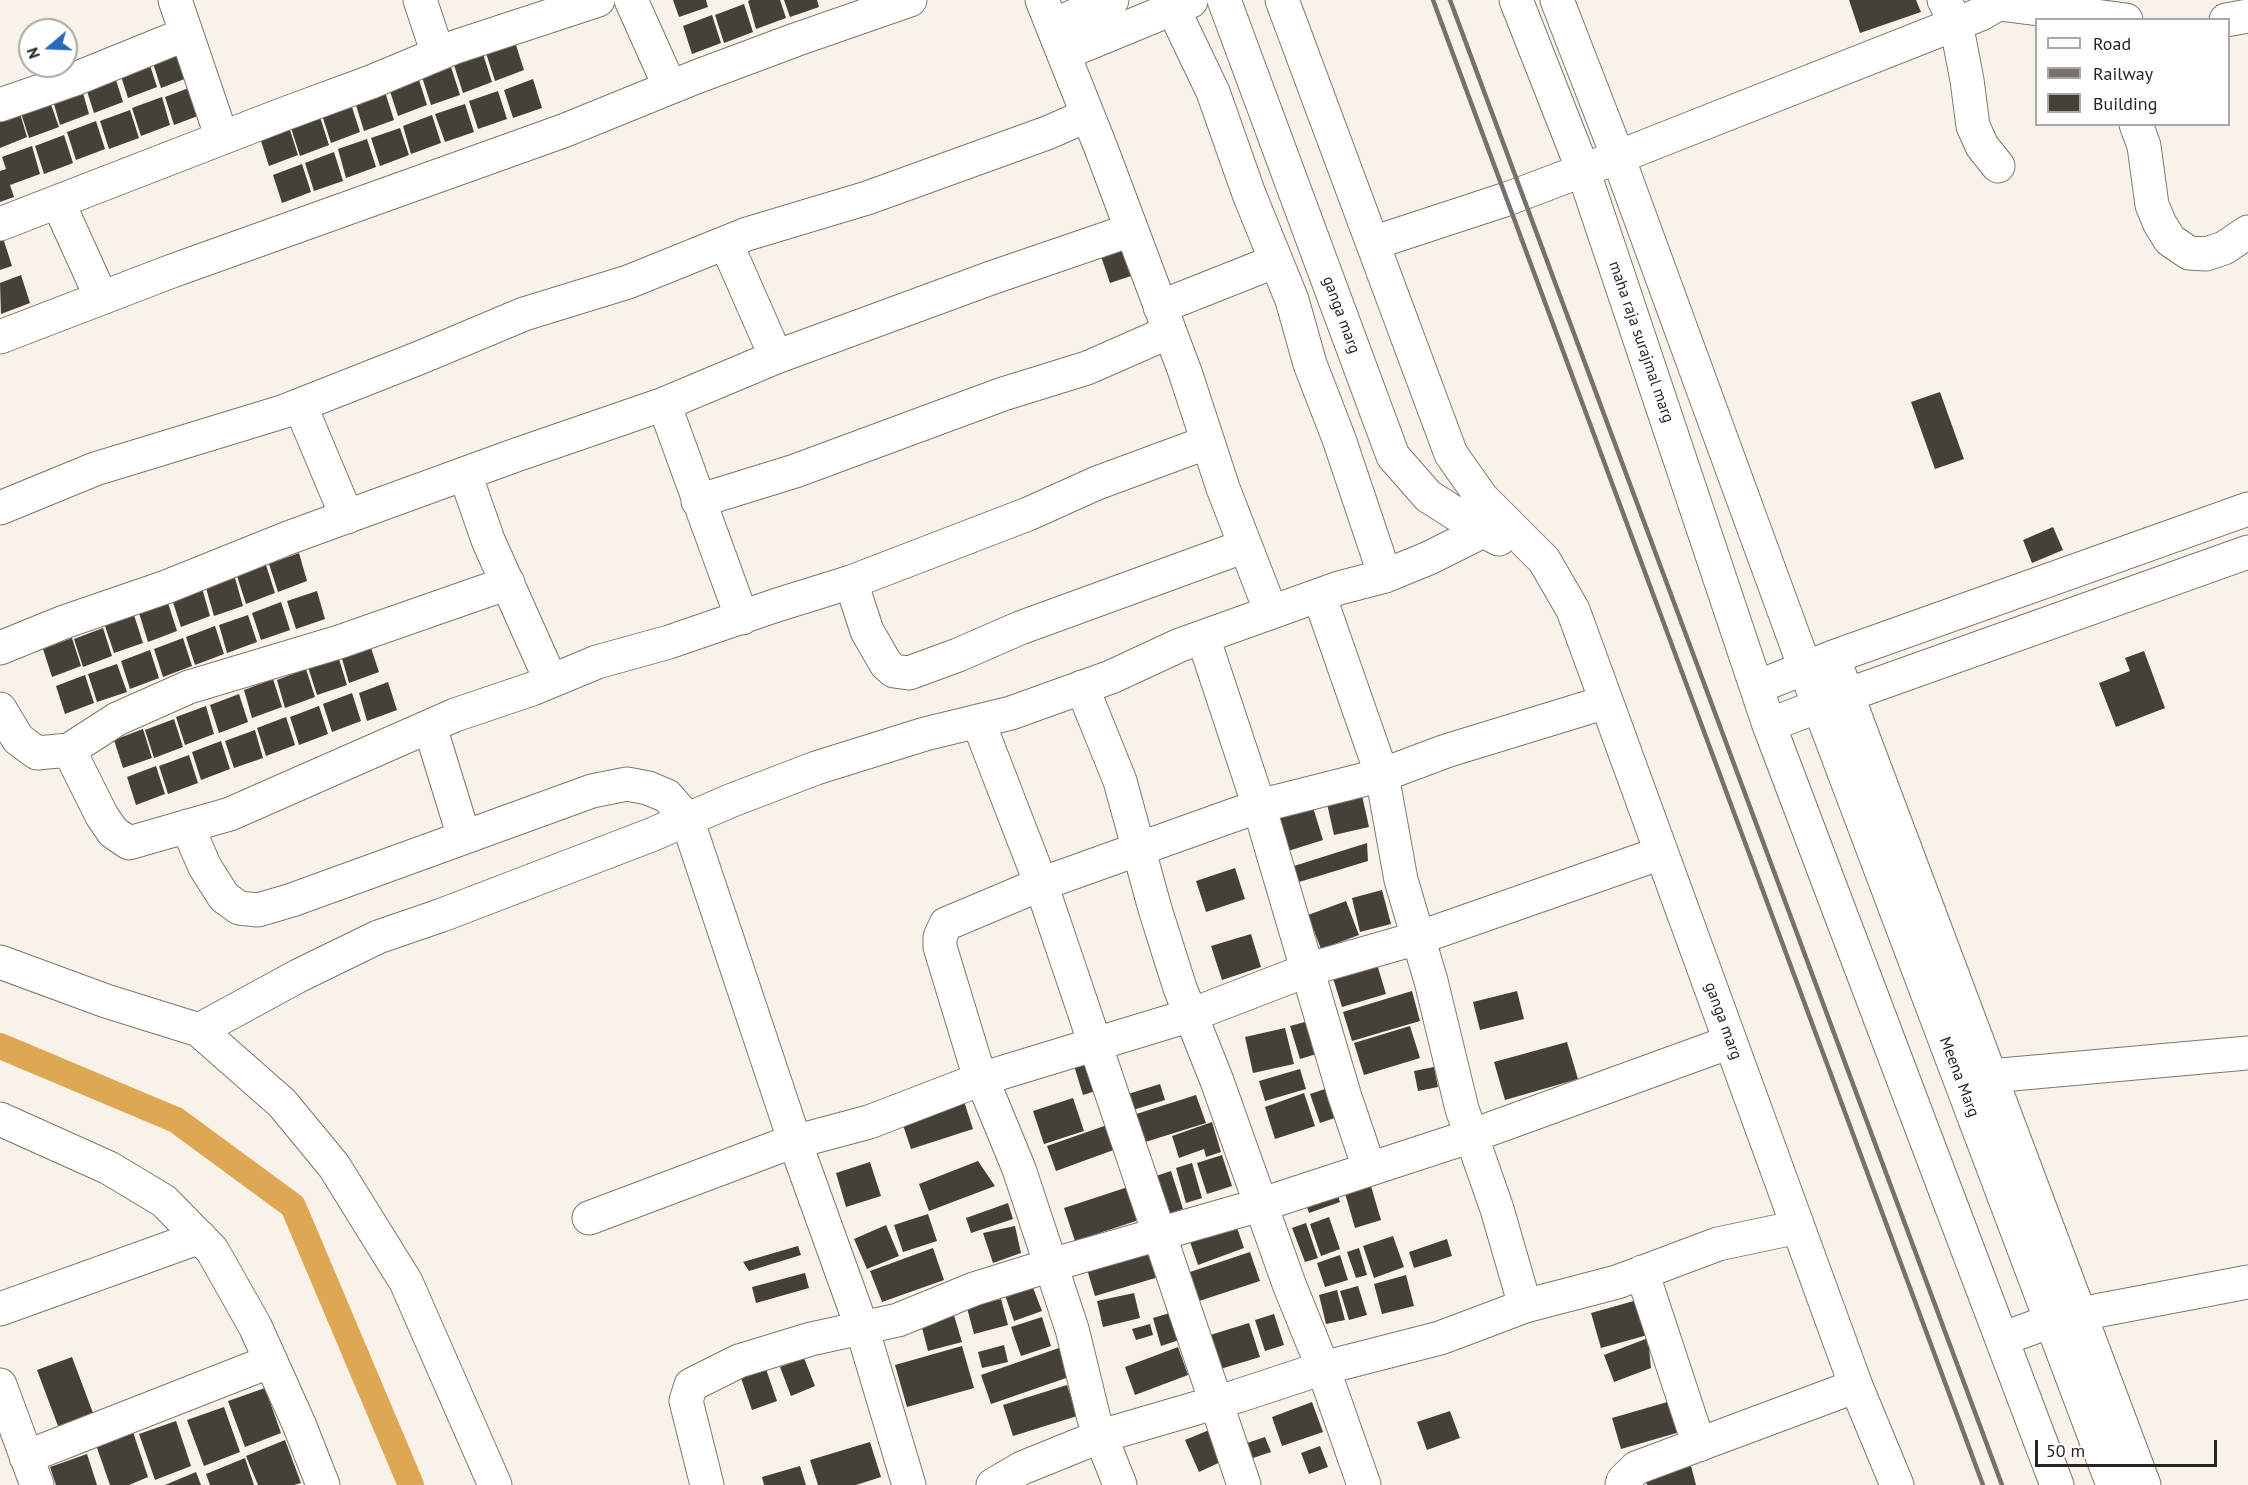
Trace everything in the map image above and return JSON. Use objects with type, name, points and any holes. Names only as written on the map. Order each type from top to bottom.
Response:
[{"type":"street","points":[[174,0],[222,138]]},
{"type":"street","points":[[420,0],[438,54]]},
{"type":"street","points":[[0,224],[371,82],[438,54],[597,0]]},
{"type":"street","points":[[631,0],[670,87]]},
{"type":"street","points":[[0,336],[452,169],[563,131],[670,87],[910,0]]},
{"type":"street","points":[[1053,26],[1112,0]]},
{"type":"street","name":"ganga marg","points":[[1224,0],[1393,456],[1428,496],[1492,524],[1544,560],[1573,610],[1856,1386],[1897,1485]]},
{"type":"street","name":"ganga marg","points":[[1282,0],[1451,454],[1482,498],[1492,524]]},
{"type":"street","name":"maha raja surajmal marg","points":[[1516,0],[1583,170],[1769,724],[2057,1485]]},
{"type":"street","points":[[1557,0],[1819,663]]},
{"type":"street","points":[[1373,243],[1507,199],[1819,79],[1950,11],[1981,14],[2002,2],[2112,18]]},
{"type":"street","points":[[1053,26],[1178,3],[1249,194],[1292,300],[1310,364],[1339,439],[1385,576]]},
{"type":"street","points":[[1950,11],[1967,80],[1973,126],[1982,146],[1998,166]]},
{"type":"street","points":[[2230,19],[2248,16]]},
{"type":"street","points":[[1053,26],[1165,319],[1245,546],[1271,612]]},
{"type":"street","points":[[0,105],[75,79],[186,34]]},
{"type":"street","points":[[0,508],[94,469],[300,405],[525,314],[628,282],[747,234],[867,198],[1047,133],[1088,115]]},
{"type":"street","points":[[2137,126],[2144,146],[2152,206],[2170,240],[2189,253],[2206,254],[2224,248],[2248,232]]},
{"type":"street","points":[[58,202],[101,297]]},
{"type":"street","points":[[0,648],[347,517],[664,404],[776,357],[991,278],[1131,230]]},
{"type":"street","points":[[726,243],[776,357]]},
{"type":"street","points":[[698,501],[795,471],[1003,394],[1087,368],[1165,319],[1276,261]]},
{"type":"street","points":[[664,404],[742,618]]},
{"type":"street","points":[[300,405],[347,517]]},
{"type":"street","points":[[69,750],[102,816],[113,832],[129,843],[230,814],[430,727],[597,662],[669,642],[851,582],[1028,513],[1097,483],[1208,442]]},
{"type":"street","points":[[465,474],[488,540],[551,681]]},
{"type":"street","points":[[1757,687],[2248,509]]},
{"type":"street","points":[[199,1030],[298,976],[378,937],[442,915],[816,768],[925,734],[1011,712],[1082,687],[1203,637],[1271,612],[1385,576],[1430,558],[1492,524]]},
{"type":"street","points":[[851,582],[867,631],[886,664],[894,671],[909,673],[1020,628],[1245,546]]},
{"type":"street","points":[[1769,724],[2248,552]]},
{"type":"street","points":[[0,710],[18,739],[38,753],[69,750],[117,718],[189,687],[339,642],[508,584]]},
{"type":"street","points":[[1319,595],[1382,775],[1401,880],[1431,981],[1462,1110],[1497,1209],[1525,1306]]},
{"type":"street","points":[[1203,637],[1259,806],[1344,1094],[1369,1168]]},
{"type":"street","name":"Meena Marg","points":[[1819,663],[2066,1318],[2113,1485]]},
{"type":"street","points":[[1082,687],[1120,781],[1155,909],[1191,1015],[1217,1081],[1289,1284],[1323,1368],[1364,1485]]},
{"type":"street","points":[[1833,700],[1990,1076],[2066,1318],[2144,1485]]},
{"type":"street","points":[[1120,1485],[1094,1419],[1072,1329],[1019,1169],[981,1079],[940,947],[940,937],[946,924],[1041,884],[1259,806],[1382,775],[1446,752],[1606,702]]},
{"type":"street","points":[[978,721],[1041,884],[1244,1485]]},
{"type":"street","points":[[430,727],[464,837]]},
{"type":"street","points":[[187,826],[205,867],[224,897],[238,908],[258,910],[292,900],[592,791],[627,784],[648,788],[667,796],[687,819],[795,1142],[862,1328],[909,1485]]},
{"type":"street","points":[[589,1218],[795,1142],[869,1122],[981,1079],[1191,1015],[1308,969],[1418,938],[1661,853]]},
{"type":"street","points":[[0,962],[106,1001],[199,1030],[282,1102],[334,1166],[406,1282],[495,1485]]},
{"type":"street","points":[[707,1485],[686,1401],[691,1386],[739,1360],[811,1339],[898,1320],[974,1289],[1260,1205],[1471,1136],[1730,1042]]},
{"type":"street","points":[[1990,1076],[2248,1053]]},
{"type":"street","points":[[0,1119],[109,1168],[164,1201],[212,1250],[255,1326],[323,1485]]},
{"type":"street","points":[[993,1485],[1022,1468],[1101,1436],[1323,1368],[1440,1338],[1525,1306],[1617,1282],[1718,1244],[1798,1227]]},
{"type":"street","points":[[0,1309],[200,1237]]},
{"type":"street","points":[[1642,1272],[1699,1445]]},
{"type":"street","points":[[2002,1339],[2066,1318],[2248,1281]]},
{"type":"street","points":[[0,1385],[32,1471],[271,1361]]},
{"type":"street","points":[[1622,1485],[1636,1468],[1856,1386]]},
{"type":"building","points":[[673,0],[706,0],[708,7],[679,17]]},
{"type":"building","points":[[780,0],[786,18],[756,29],[748,1]]},
{"type":"building","points":[[784,0],[817,0],[819,7],[790,17]]},
{"type":"building","points":[[1849,0],[1916,0],[1921,12],[1860,33]]},
{"type":"building","points":[[744,4],[753,32],[724,43],[715,15]]},
{"type":"building","points":[[712,15],[721,43],[692,54],[683,26]]},
{"type":"building","points":[[515,42],[524,70],[495,81],[486,53]]},
{"type":"building","points":[[181,49],[190,77],[161,88],[152,60]]},
{"type":"building","points":[[483,54],[492,82],[463,93],[454,65]]},
{"type":"building","points":[[148,59],[157,87],[128,98],[119,70]]},
{"type":"building","points":[[451,67],[460,95],[431,105],[422,77]]},
{"type":"building","points":[[114,74],[123,102],[94,113],[85,85]]},
{"type":"building","points":[[418,77],[427,105],[398,116],[389,88]]},
{"type":"building","points":[[533,79],[542,108],[513,118],[504,90]]},
{"type":"building","points":[[81,86],[89,114],[60,125],[52,97]]},
{"type":"building","points":[[194,86],[203,114],[174,125],[165,97]]},
{"type":"building","points":[[498,91],[507,119],[478,129],[469,101]]},
{"type":"building","points":[[385,92],[394,120],[364,131],[355,102]]},
{"type":"building","points":[[162,97],[170,125],[141,136],[132,108]]},
{"type":"building","points":[[49,99],[59,127],[29,138],[20,110]]},
{"type":"building","points":[[351,104],[360,132],[331,143],[322,115]]},
{"type":"building","points":[[465,104],[474,132],[445,142],[435,114]]},
{"type":"building","points":[[19,110],[27,137],[0,148],[0,116]]},
{"type":"building","points":[[130,110],[139,138],[109,149],[100,121]]},
{"type":"building","points":[[432,115],[441,143],[411,154],[403,126]]},
{"type":"building","points":[[320,117],[329,145],[300,156],[291,128]]},
{"type":"building","points":[[96,121],[105,149],[76,160],[67,132]]},
{"type":"building","points":[[289,127],[298,155],[269,166],[260,138]]},
{"type":"building","points":[[400,128],[409,155],[380,166],[371,138]]},
{"type":"building","points":[[64,135],[73,163],[44,174],[35,146]]},
{"type":"building","points":[[367,139],[376,167],[346,178],[338,149]]},
{"type":"building","points":[[32,146],[40,174],[10,185],[14,197],[0,202],[0,171],[6,169],[2,157]]},
{"type":"building","points":[[334,152],[343,181],[314,191],[305,163]]},
{"type":"building","points":[[302,164],[311,192],[282,203],[273,175]]},
{"type":"building","points":[[3,238],[12,266],[0,270],[0,239]]},
{"type":"building","points":[[1119,240],[1131,276],[1110,283],[1098,247]]},
{"type":"building","points":[[21,275],[30,303],[1,314],[0,283]]},
{"type":"building","points":[[1940,392],[1964,459],[1935,469],[1911,402]]},
{"type":"building","points":[[2053,527],[2063,550],[2032,563],[2023,540]]},
{"type":"building","points":[[299,553],[307,581],[278,592],[269,564]]},
{"type":"building","points":[[266,565],[275,593],[246,604],[237,576]]},
{"type":"building","points":[[235,578],[243,606],[214,616],[206,588]]},
{"type":"building","points":[[202,588],[210,616],[181,627],[172,599]]},
{"type":"building","points":[[317,591],[325,619],[296,629],[287,601]]},
{"type":"building","points":[[281,602],[290,630],[261,640],[252,613]]},
{"type":"building","points":[[168,603],[177,631],[148,642],[139,613]]},
{"type":"building","points":[[134,615],[143,643],[114,653],[105,626]]},
{"type":"building","points":[[248,615],[257,642],[227,653],[219,625]]},
{"type":"building","points":[[215,626],[224,654],[195,665],[186,637]]},
{"type":"building","points":[[103,628],[112,656],[83,667],[74,639]]},
{"type":"building","points":[[72,638],[81,666],[52,677],[43,649]]},
{"type":"building","points":[[183,638],[192,666],[163,677],[154,649]]},
{"type":"building","points":[[370,645],[379,672],[349,683],[341,655]]},
{"type":"building","points":[[150,650],[159,678],[130,689],[121,661]]},
{"type":"building","points":[[2144,651],[2165,708],[2116,727],[2099,683],[2130,671],[2125,658]]},
{"type":"building","points":[[338,656],[347,685],[317,695],[308,667]]},
{"type":"building","points":[[117,664],[127,692],[97,702],[88,674]]},
{"type":"building","points":[[306,669],[315,697],[285,708],[277,680]]},
{"type":"building","points":[[85,675],[94,703],[65,714],[56,686]]},
{"type":"building","points":[[273,679],[282,707],[252,718],[244,690]]},
{"type":"building","points":[[388,682],[397,710],[367,721],[359,693]]},
{"type":"building","points":[[352,693],[361,721],[332,732],[323,704]]},
{"type":"building","points":[[239,694],[248,722],[219,733],[210,705]]},
{"type":"building","points":[[206,706],[214,734],[185,745],[176,717]]},
{"type":"building","points":[[319,706],[328,734],[299,745],[290,717]]},
{"type":"building","points":[[286,717],[295,745],[266,756],[257,728]]},
{"type":"building","points":[[174,719],[183,747],[154,758],[145,730]]},
{"type":"building","points":[[143,729],[152,758],[123,768],[114,740]]},
{"type":"building","points":[[255,730],[263,758],[234,768],[225,741]]},
{"type":"building","points":[[221,741],[230,769],[201,780],[192,752]]},
{"type":"building","points":[[189,755],[198,783],[168,794],[159,766]]},
{"type":"building","points":[[156,766],[165,794],[136,805],[127,777]]},
{"type":"building","points":[[1361,791],[1369,827],[1334,835],[1326,799]]},
{"type":"building","points":[[1312,804],[1323,840],[1288,851],[1277,814]]},
{"type":"building","points":[[1367,843],[1368,861],[1299,882],[1294,866]]},
{"type":"building","points":[[1235,868],[1245,899],[1206,912],[1196,881]]},
{"type":"building","points":[[1382,890],[1391,924],[1360,932],[1352,898]]},
{"type":"building","points":[[1346,901],[1359,935],[1321,949],[1308,915]]},
{"type":"building","points":[[1251,934],[1261,967],[1222,980],[1211,946]]},
{"type":"building","points":[[1376,961],[1386,994],[1342,1007],[1332,975]]},
{"type":"building","points":[[1412,991],[1420,1021],[1352,1041],[1343,1012]]},
{"type":"building","points":[[1517,991],[1524,1019],[1480,1030],[1473,1002]]},
{"type":"building","points":[[1316,1019],[1326,1051],[1300,1059],[1290,1026]]},
{"type":"building","points":[[1410,1026],[1420,1058],[1364,1075],[1354,1043]]},
{"type":"building","points":[[1285,1028],[1294,1064],[1253,1073],[1245,1037]]},
{"type":"building","points":[[1567,1042],[1578,1079],[1505,1100],[1494,1062]]},
{"type":"building","points":[[1094,1052],[1105,1088],[1083,1095],[1072,1059]]},
{"type":"building","points":[[1434,1067],[1438,1087],[1418,1091],[1414,1071]]},
{"type":"building","points":[[1300,1069],[1306,1089],[1265,1101],[1259,1081]]},
{"type":"building","points":[[1160,1084],[1165,1100],[1133,1110],[1128,1094]]},
{"type":"building","points":[[1337,1085],[1346,1114],[1320,1123],[1310,1094]]},
{"type":"building","points":[[1304,1093],[1315,1126],[1275,1139],[1265,1107]]},
{"type":"building","points":[[962,1095],[973,1129],[911,1149],[900,1116]]},
{"type":"building","points":[[1196,1095],[1206,1123],[1139,1144],[1130,1116]]},
{"type":"building","points":[[1073,1098],[1084,1131],[1044,1144],[1033,1111]]},
{"type":"building","points":[[1212,1122],[1221,1152],[1206,1157],[1204,1149],[1179,1158],[1172,1136]]},
{"type":"building","points":[[1110,1124],[1119,1148],[1056,1171],[1047,1146]]},
{"type":"building","points":[[1222,1155],[1232,1186],[1207,1194],[1197,1163]]},
{"type":"building","points":[[978,1161],[995,1186],[929,1211],[919,1184]]},
{"type":"building","points":[[870,1162],[881,1196],[846,1207],[836,1173]]},
{"type":"building","points":[[1192,1163],[1202,1198],[1186,1203],[1176,1168]]},
{"type":"building","points":[[1171,1171],[1183,1209],[1163,1215],[1150,1178]]},
{"type":"building","points":[[1368,1176],[1381,1220],[1355,1228],[1342,1183]]},
{"type":"building","points":[[1134,1185],[1145,1218],[1075,1241],[1064,1208]]},
{"type":"building","points":[[1335,1186],[1340,1202],[1309,1213],[1303,1196]]},
{"type":"building","points":[[1008,1203],[1013,1219],[971,1233],[966,1218]]},
{"type":"building","points":[[928,1214],[937,1241],[903,1252],[894,1225]]},
{"type":"building","points":[[1233,1216],[1244,1248],[1198,1265],[1187,1233]]},
{"type":"building","points":[[1329,1217],[1340,1249],[1321,1256],[1310,1224]]},
{"type":"building","points":[[1306,1223],[1318,1258],[1305,1262],[1292,1228]]},
{"type":"building","points":[[886,1225],[899,1256],[867,1269],[854,1239]]},
{"type":"building","points":[[1015,1226],[1021,1253],[993,1263],[983,1233]]},
{"type":"building","points":[[1393,1236],[1404,1267],[1374,1278],[1363,1246]]},
{"type":"building","points":[[1447,1239],[1452,1256],[1414,1268],[1409,1252]]},
{"type":"building","points":[[1152,1243],[1162,1276],[1095,1296],[1085,1263]]},
{"type":"building","points":[[798,1246],[801,1255],[749,1271],[743,1262]]},
{"type":"building","points":[[933,1248],[944,1280],[882,1302],[870,1271]]},
{"type":"building","points":[[1359,1248],[1367,1275],[1356,1278],[1347,1252]]},
{"type":"building","points":[[1250,1252],[1260,1281],[1193,1303],[1184,1274]]},
{"type":"building","points":[[1340,1255],[1348,1280],[1325,1287],[1317,1263]]},
{"type":"building","points":[[805,1273],[809,1288],[756,1303],[752,1287]]},
{"type":"building","points":[[1406,1275],[1414,1306],[1382,1314],[1374,1284]]},
{"type":"building","points":[[1032,1285],[1042,1311],[1014,1321],[1005,1295]]},
{"type":"building","points":[[1358,1286],[1367,1315],[1349,1320],[1340,1291]]},
{"type":"building","points":[[1337,1290],[1345,1320],[1326,1324],[1319,1295]]},
{"type":"building","points":[[1134,1293],[1140,1318],[1103,1327],[1097,1301]]},
{"type":"building","points":[[1001,1299],[1008,1325],[974,1334],[967,1308]]},
{"type":"building","points":[[1641,1299],[1651,1334],[1601,1348],[1591,1313]]},
{"type":"building","points":[[953,1312],[962,1342],[928,1351],[920,1320]]},
{"type":"building","points":[[1173,1312],[1182,1339],[1161,1346],[1153,1318]]},
{"type":"building","points":[[1274,1314],[1284,1345],[1265,1351],[1255,1320]]},
{"type":"building","points":[[1042,1317],[1051,1346],[1021,1356],[1011,1327]]},
{"type":"building","points":[[1249,1323],[1260,1357],[1217,1370],[1207,1336]]},
{"type":"building","points":[[1150,1324],[1153,1335],[1136,1340],[1132,1329]]},
{"type":"building","points":[[1648,1338],[1651,1368],[1614,1382],[1604,1355]]},
{"type":"building","points":[[1004,1345],[1008,1362],[982,1368],[978,1352]]},
{"type":"building","points":[[962,1346],[974,1388],[907,1407],[895,1365]]},
{"type":"building","points":[[1178,1347],[1188,1375],[1135,1395],[1125,1367]]},
{"type":"building","points":[[1059,1348],[1069,1377],[991,1404],[981,1375]]},
{"type":"building","points":[[72,1357],[93,1413],[58,1426],[37,1370]]},
{"type":"building","points":[[804,1358],[815,1386],[791,1396],[780,1367]]},
{"type":"building","points":[[766,1369],[777,1401],[752,1410],[741,1378]]},
{"type":"building","points":[[1067,1385],[1077,1416],[1013,1436],[1003,1405]]},
{"type":"building","points":[[265,1388],[281,1433],[245,1447],[228,1401]]},
{"type":"building","points":[[1671,1401],[1680,1432],[1621,1449],[1612,1418]]},
{"type":"building","points":[[1312,1402],[1323,1432],[1282,1446],[1272,1417]]},
{"type":"building","points":[[224,1407],[240,1452],[204,1466],[187,1420]]},
{"type":"building","points":[[1450,1411],[1460,1438],[1427,1450],[1417,1422]]},
{"type":"building","points":[[176,1421],[191,1466],[155,1480],[139,1434]]},
{"type":"building","points":[[1214,1428],[1227,1459],[1199,1472],[1185,1440]]},
{"type":"building","points":[[133,1432],[148,1477],[129,1485],[110,1485],[96,1445]]},
{"type":"building","points":[[1265,1437],[1271,1452],[1250,1459],[1244,1444]]},
{"type":"building","points":[[285,1440],[301,1483],[258,1485],[246,1456]]},
{"type":"building","points":[[870,1442],[881,1477],[856,1485],[818,1485],[810,1460]]},
{"type":"building","points":[[1320,1446],[1328,1467],[1309,1474],[1301,1453]]},
{"type":"building","points":[[87,1454],[97,1485],[56,1485],[50,1467]]},
{"type":"building","points":[[245,1458],[254,1485],[210,1485],[206,1474]]},
{"type":"building","points":[[800,1466],[806,1485],[764,1485],[762,1477]]},
{"type":"building","points":[[1691,1466],[1696,1485],[1647,1485],[1645,1478]]},
{"type":"building","points":[[196,1472],[201,1485],[165,1485]]},
{"type":"waterway","points":[[0,1046],[176,1120],[293,1206],[411,1485]]},
{"type":"railway","points":[[1433,0],[1983,1485]]},
{"type":"railway","points":[[1450,0],[2002,1485]]}]
